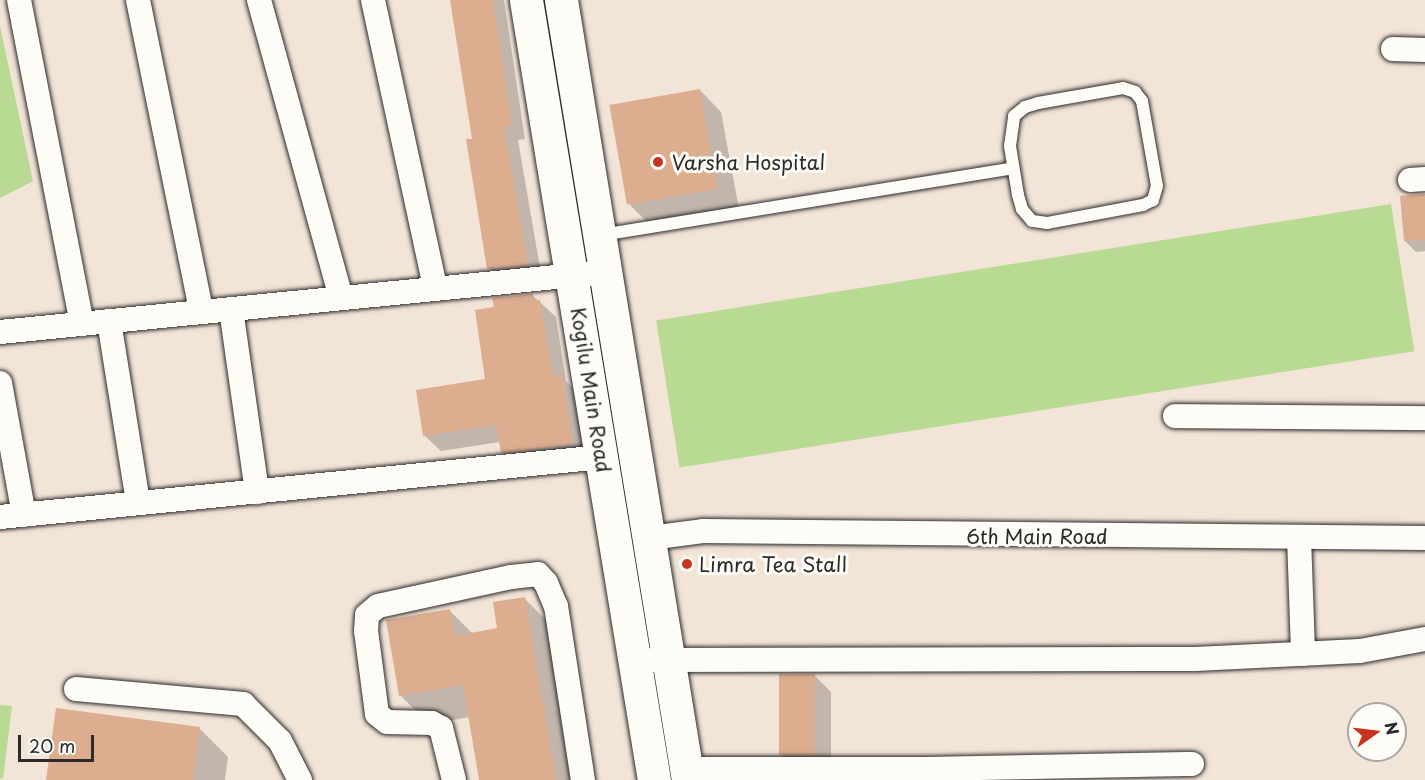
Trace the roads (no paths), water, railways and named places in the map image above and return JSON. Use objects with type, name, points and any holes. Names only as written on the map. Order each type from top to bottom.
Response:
[{"type":"main road","name":"Kogilu Main Road","points":[[526,0],[654,780]]},
{"type":"main road","name":"Kogilu Main Road","points":[[561,0],[687,774]]},
{"type":"street","points":[[19,0],[82,324]]},
{"type":"street","points":[[138,0],[201,311]]},
{"type":"street","points":[[260,0],[341,297]]},
{"type":"street","points":[[373,0],[435,288]]},
{"type":"street","points":[[1393,50],[1425,50]]},
{"type":"street","points":[[0,332],[606,272]]},
{"type":"street","points":[[231,309],[257,492]]},
{"type":"street","points":[[109,321],[138,503]]},
{"type":"street","points":[[0,383],[24,515]]},
{"type":"street","points":[[1175,416],[1425,418]]},
{"type":"street","points":[[0,517],[602,457]]},
{"type":"street","name":"6th Main Road","points":[[650,538],[703,531],[1425,538]]},
{"type":"street","points":[[1299,537],[1303,654]]},
{"type":"street","points":[[454,780],[441,728],[432,723],[387,722],[377,714],[366,631],[367,615],[378,606],[511,577],[538,574],[546,583],[556,606],[583,780]]},
{"type":"street","points":[[635,660],[1195,659],[1360,651],[1425,639]]},
{"type":"street","points":[[76,689],[243,704],[280,741],[300,780]]},
{"type":"street","points":[[687,774],[1192,764]]},
{"type":"lane","points":[[1124,88],[1136,92],[1142,101],[1157,186],[1153,200],[1149,204],[1040,223],[1028,217],[1022,209],[1013,168],[1011,122],[1014,116],[1025,107],[1124,88]]},
{"type":"lane","points":[[600,235],[1013,168]]},
{"type":"place","name":"Varsha Hospital","points":[[658,162]]},
{"type":"place","name":"Limra Tea Stall","points":[[687,564]]}]
